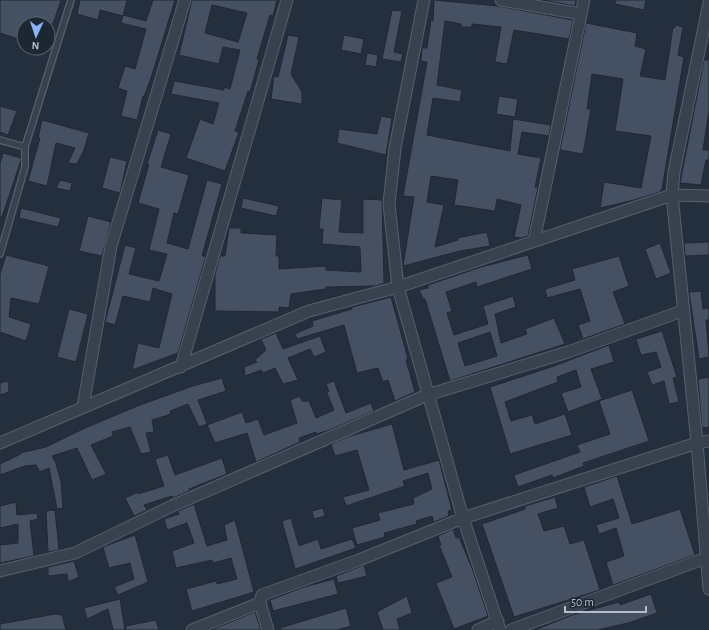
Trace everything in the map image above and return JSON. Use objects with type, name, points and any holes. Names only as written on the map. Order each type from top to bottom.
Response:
[{"type":"street","points":[[83,407],[111,246],[185,0]]},
{"type":"street","points":[[181,367],[287,0]]},
{"type":"street","points":[[424,0],[395,148],[389,204],[398,287],[427,395],[463,518],[499,626],[478,630]]},
{"type":"street","points":[[502,0],[581,14]]},
{"type":"street","points":[[534,241],[584,0]]},
{"type":"street","points":[[709,3],[674,172],[672,195],[682,311],[697,443],[709,589]]},
{"type":"street","points":[[0,443],[181,367],[309,311],[398,287],[672,195],[709,196]]},
{"type":"street","points":[[0,571],[75,553],[172,506],[427,395],[568,352],[682,311]]},
{"type":"street","points":[[268,630],[260,603],[262,595],[359,560],[463,518],[697,443],[709,441]]},
{"type":"street","points":[[511,630],[706,558]]},
{"type":"street","points":[[192,630],[260,603]]},
{"type":"lane","points":[[0,254],[25,167],[25,147],[71,0]]},
{"type":"lane","points":[[0,140],[25,147]]},
{"type":"building","points":[[0,0],[61,0],[56,16],[16,16],[16,38],[0,33]]},
{"type":"building","points":[[80,0],[127,0],[123,16],[100,10],[98,20],[77,14]]},
{"type":"building","points":[[153,0],[175,0],[152,75],[144,97],[143,96],[137,120],[121,116],[127,91],[118,88],[125,66],[135,69],[146,29],[121,23],[123,15],[146,21]]},
{"type":"building","points":[[192,0],[277,0],[273,16],[270,15],[257,59],[259,60],[250,92],[248,91],[235,131],[239,132],[225,171],[186,158],[200,119],[213,124],[219,103],[171,94],[174,81],[224,90],[224,87],[230,89],[240,50],[223,47],[219,64],[179,55]],"holes":[[[212,5],[247,13],[238,42],[205,33]]]},
{"type":"building","points":[[434,0],[498,6],[573,20],[569,39],[514,30],[507,64],[495,62],[501,27],[472,24],[472,27],[461,27],[461,24],[445,21],[437,85],[462,90],[460,102],[433,98],[427,135],[510,151],[513,119],[551,125],[549,136],[522,132],[518,154],[541,158],[535,187],[538,187],[528,236],[521,238],[514,237],[521,205],[497,199],[495,211],[454,205],[458,180],[431,176],[427,202],[444,205],[435,247],[458,240],[457,238],[487,232],[490,246],[460,251],[403,266],[414,197],[403,196],[427,62],[421,61],[422,48],[427,48],[431,20],[433,21]]},
{"type":"building","points":[[542,0],[576,0],[575,6]]},
{"type":"building","points":[[615,0],[646,0],[644,10],[615,4]]},
{"type":"building","points":[[392,10],[402,11],[394,52],[403,54],[401,62],[382,59]]},
{"type":"building","points":[[586,23],[637,33],[635,46],[646,49],[640,76],[665,80],[673,27],[675,28],[675,25],[683,27],[678,55],[684,57],[662,189],[660,192],[634,200],[600,208],[604,182],[641,188],[651,136],[615,131],[623,79],[592,74],[587,109],[591,109],[583,154],[560,150]]},
{"type":"building","points":[[288,35],[299,37],[291,74],[302,92],[302,104],[271,99],[274,76],[278,77]]},
{"type":"building","points":[[344,35],[364,39],[361,54],[341,50]]},
{"type":"building","points":[[367,53],[378,55],[376,67],[365,65]]},
{"type":"building","points":[[704,60],[709,60],[709,111],[703,150],[709,150],[709,160],[706,160],[701,185],[680,183]]},
{"type":"building","points":[[499,96],[518,99],[515,117],[496,114]]},
{"type":"building","points":[[0,106],[17,111],[8,135],[0,132]]},
{"type":"building","points":[[381,116],[392,118],[386,155],[337,143],[339,129],[377,134]]},
{"type":"building","points":[[42,120],[89,133],[84,150],[77,164],[68,163],[75,148],[56,143],[47,186],[28,181],[40,138],[38,138]]},
{"type":"building","points":[[158,130],[171,134],[161,167],[189,175],[178,214],[174,213],[167,243],[188,249],[207,180],[222,184],[202,256],[206,256],[178,353],[132,370],[138,343],[159,348],[172,294],[153,288],[150,302],[123,296],[115,325],[105,322],[125,245],[136,248],[129,274],[159,281],[167,254],[149,250],[159,209],[138,203],[149,164],[147,164]]},
{"type":"building","points":[[3,153],[21,158],[21,160],[2,217],[0,217],[0,163]]},
{"type":"building","points":[[110,157],[127,161],[120,193],[102,188]]},
{"type":"building","points":[[60,180],[72,183],[70,191],[56,188]]},
{"type":"building","points":[[243,198],[279,206],[276,216],[241,208]]},
{"type":"building","points":[[322,198],[342,200],[339,232],[363,233],[363,199],[382,200],[384,283],[376,286],[326,287],[325,289],[291,294],[289,308],[279,307],[279,312],[215,311],[215,274],[220,256],[225,256],[229,228],[241,228],[241,233],[277,235],[276,256],[279,256],[279,269],[326,266],[326,270],[361,272],[360,247],[322,244],[323,229],[319,229]]},
{"type":"building","points":[[21,208],[61,218],[58,227],[19,218]]},
{"type":"building","points":[[88,216],[111,222],[102,256],[79,251]]},
{"type":"building","points":[[709,242],[709,255],[685,256],[684,243]]},
{"type":"building","points":[[660,243],[671,273],[656,279],[645,249]]},
{"type":"building","points":[[6,255],[49,266],[39,304],[11,298],[9,317],[31,324],[26,341],[0,332],[0,274]]},
{"type":"building","points":[[528,255],[532,269],[477,287],[476,282],[446,292],[452,311],[447,313],[454,335],[488,324],[483,306],[513,296],[516,307],[495,314],[501,343],[527,334],[525,329],[554,318],[565,344],[450,381],[425,299],[423,299],[419,290],[428,288],[428,285],[481,267]],"holes":[[[490,332],[497,356],[465,366],[458,343]]]},
{"type":"building","points":[[619,256],[629,286],[613,292],[625,324],[583,339],[578,325],[590,321],[580,289],[547,298],[545,289],[575,280],[572,269]]},
{"type":"building","points":[[701,291],[703,309],[709,308],[709,320],[706,320],[709,357],[699,359],[689,292]]},
{"type":"building","points":[[391,297],[408,359],[406,360],[415,392],[395,401],[388,380],[383,382],[378,368],[357,373],[344,325],[297,339],[295,334],[313,326],[312,321],[352,309],[352,307]]},
{"type":"building","points":[[69,309],[88,314],[76,362],[57,357]]},
{"type":"building","points":[[662,331],[677,377],[673,378],[679,402],[669,404],[664,381],[652,385],[647,372],[661,367],[656,352],[641,355],[636,339]]},
{"type":"building","points":[[276,333],[283,349],[320,336],[326,352],[314,357],[310,349],[288,358],[298,380],[283,384],[275,368],[263,373],[261,370],[245,376],[244,367],[257,362],[255,360],[266,350],[261,339]]},
{"type":"building","points":[[609,345],[614,362],[591,369],[602,399],[568,412],[561,393],[581,387],[576,370],[557,377],[558,382],[505,402],[511,421],[532,415],[535,424],[565,414],[572,435],[510,454],[490,387],[554,366]]},
{"type":"building","points":[[709,377],[709,427],[702,428],[698,379]]},
{"type":"building","points":[[222,378],[226,391],[198,400],[207,424],[199,427],[188,404],[170,411],[171,414],[152,420],[154,432],[146,433],[151,452],[141,454],[130,427],[112,432],[113,436],[91,445],[106,474],[92,480],[77,448],[52,456],[57,465],[61,481],[63,508],[57,509],[49,468],[40,472],[36,465],[25,466],[0,475],[0,464],[21,454],[20,453],[46,447],[85,428],[140,405],[193,386]]},
{"type":"building","points":[[8,381],[9,392],[0,395],[0,383]]},
{"type":"building","points":[[334,381],[346,413],[371,403],[374,411],[327,431],[316,434],[316,432],[299,438],[300,442],[256,462],[247,433],[215,443],[207,425],[242,412],[246,423],[258,419],[264,435],[297,423],[290,400],[300,396],[302,401],[309,401],[316,418],[334,410],[327,393],[329,391],[326,384]]},
{"type":"building","points":[[632,390],[649,441],[583,463],[584,466],[553,478],[552,475],[518,487],[514,475],[580,452],[577,445],[610,434],[599,401]]},
{"type":"building","points":[[392,424],[404,470],[439,460],[452,510],[448,511],[449,516],[434,522],[432,516],[416,521],[417,524],[384,533],[385,537],[357,545],[352,528],[380,520],[378,513],[414,504],[413,498],[432,489],[428,473],[403,481],[405,486],[346,506],[343,497],[369,490],[357,450],[335,456],[331,444],[347,437]]},
{"type":"building","points":[[168,455],[175,475],[222,458],[227,474],[189,489],[189,491],[173,498],[172,496],[144,505],[147,510],[134,516],[125,498],[138,492],[138,494],[164,486],[155,459]]},
{"type":"building","points":[[617,476],[632,524],[680,509],[695,555],[613,585],[606,562],[624,556],[616,528],[599,534],[596,525],[619,518],[613,499],[590,507],[584,487]]},
{"type":"building","points":[[555,497],[558,508],[538,514],[544,531],[564,526],[570,544],[584,540],[600,590],[514,617],[482,524],[525,509],[525,506]]},
{"type":"building","points":[[16,502],[17,515],[37,513],[38,519],[30,521],[34,556],[0,563],[0,545],[18,543],[18,524],[0,528],[0,506]]},
{"type":"building","points":[[194,504],[207,546],[227,540],[224,525],[235,520],[254,592],[192,611],[186,589],[216,581],[217,584],[237,579],[231,558],[213,563],[212,560],[176,568],[172,551],[194,543],[187,523],[167,530],[164,519],[179,514],[178,511]]},
{"type":"building","points":[[323,508],[325,516],[314,519],[312,511]]},
{"type":"building","points":[[55,510],[59,550],[48,552],[46,511]]},
{"type":"building","points":[[291,518],[299,546],[318,539],[321,549],[352,539],[356,548],[295,569],[282,521]]},
{"type":"building","points":[[453,529],[456,538],[459,537],[472,568],[488,616],[454,629],[436,583],[452,577],[439,545],[441,545],[438,536]]},
{"type":"building","points":[[135,535],[148,582],[118,595],[114,587],[134,579],[130,563],[109,568],[103,547]]},
{"type":"building","points":[[74,561],[79,577],[68,582],[67,574],[48,576],[48,567]]},
{"type":"building","points":[[364,565],[367,576],[338,583],[336,576]]},
{"type":"building","points":[[334,579],[338,594],[273,611],[270,600],[304,587]]},
{"type":"building","points":[[651,594],[657,613],[628,623],[597,630],[535,630],[572,615],[619,602],[620,605]]},
{"type":"building","points":[[407,596],[412,613],[397,619],[400,630],[383,630],[377,612]]},
{"type":"building","points":[[120,599],[125,630],[113,630],[108,609],[87,619],[84,608]]},
{"type":"building","points":[[346,608],[351,626],[337,630],[281,630],[280,628]]},
{"type":"building","points":[[255,612],[261,630],[211,630]]},
{"type":"building","points":[[55,614],[62,615],[66,630],[0,630],[0,624]]},
{"type":"building","points":[[156,620],[159,630],[126,630],[126,626]]}]
